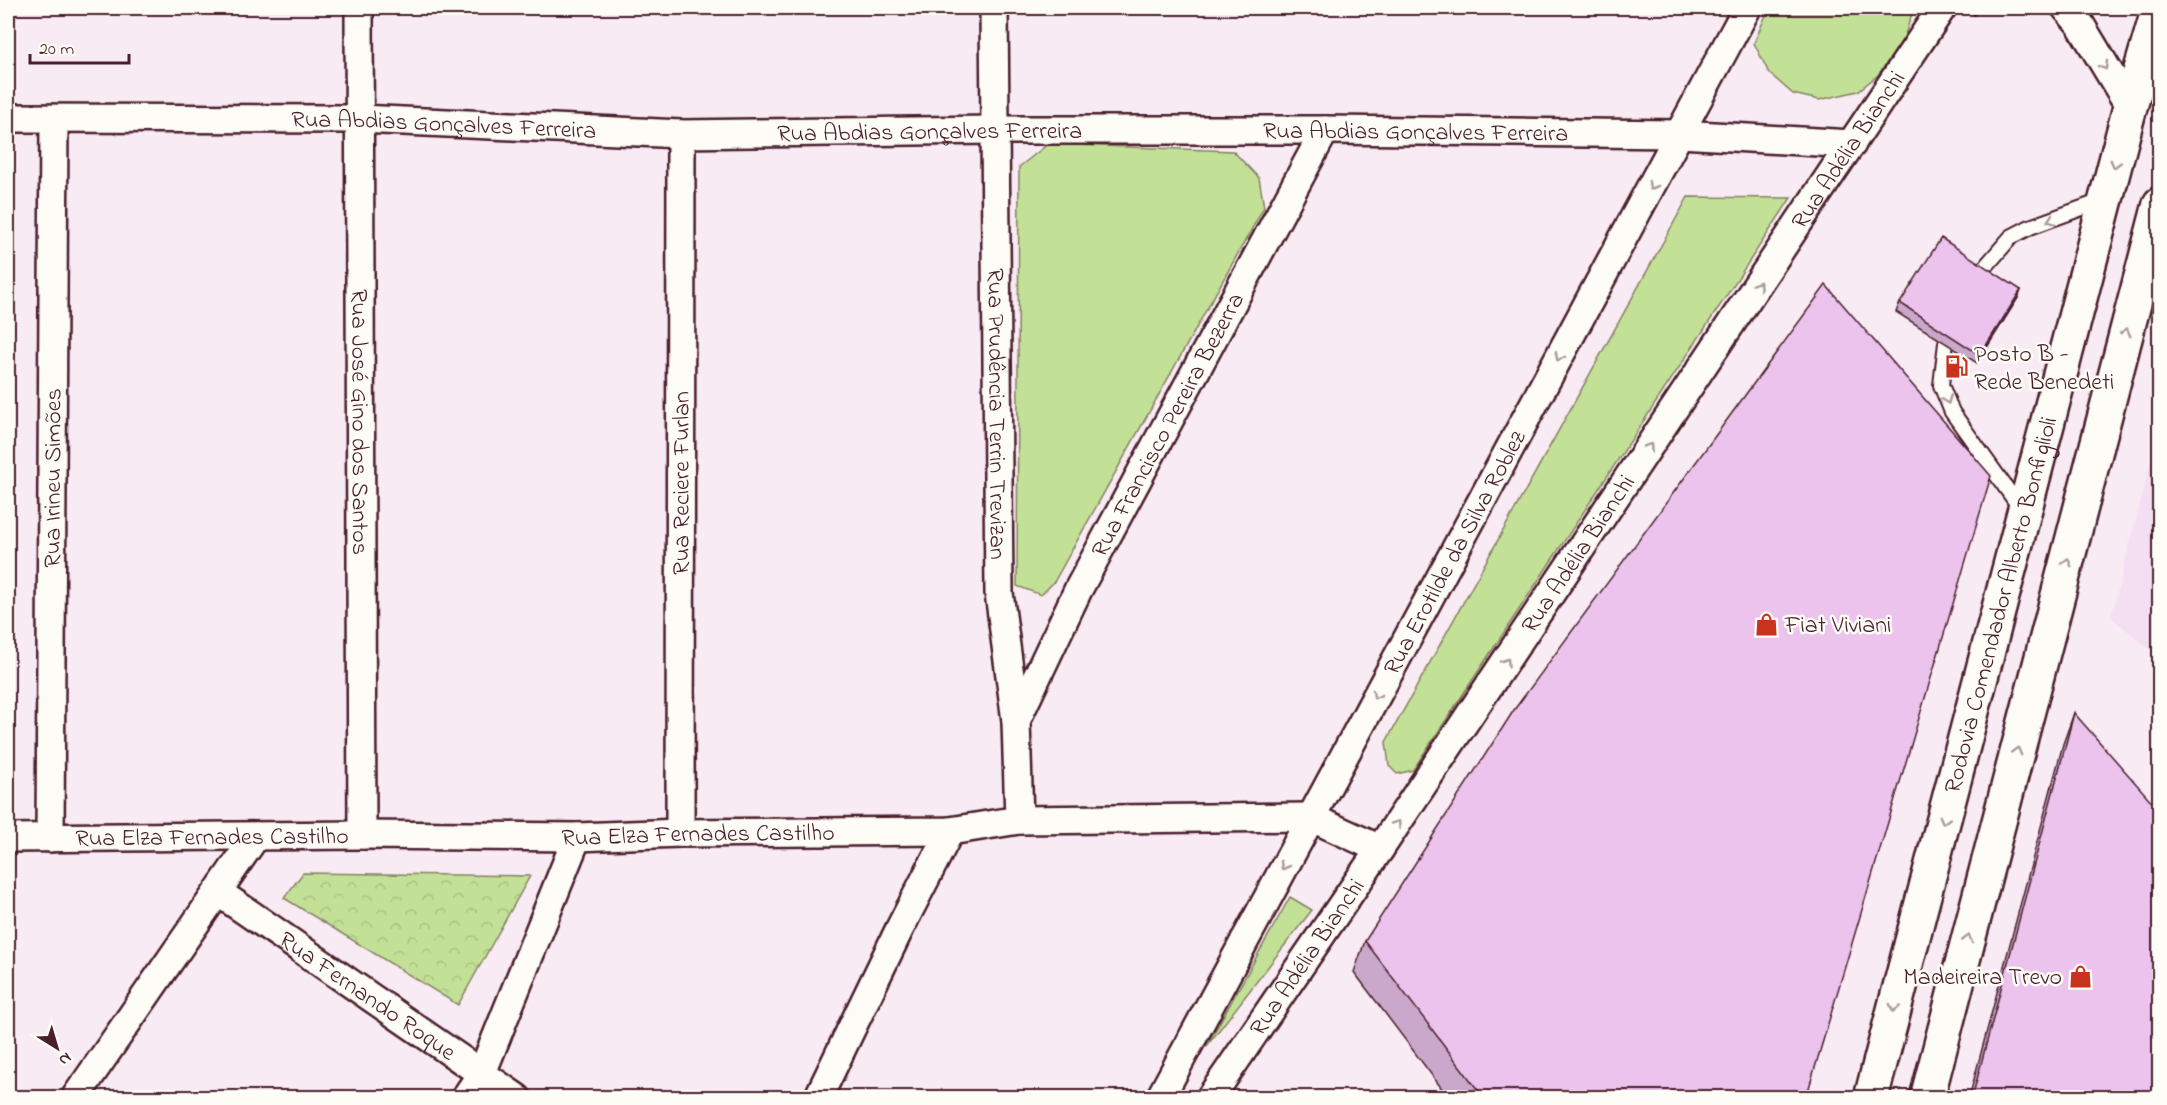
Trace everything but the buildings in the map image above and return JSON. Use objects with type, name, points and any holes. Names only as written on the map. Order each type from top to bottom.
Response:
[{"type":"main road","name":"Rodovia Comendador Alberto Bonfiglioli","points":[[1871,1098],[2130,107],[2159,8]]},
{"type":"main road","points":[[1927,1098],[2160,204]]},
{"type":"street","name":"Rua José Gino dos Santos","points":[[359,8],[363,835]]},
{"type":"street","name":"Rua Prudência Terrin Trevizan","points":[[994,8],[999,593],[1016,721],[1018,820]]},
{"type":"street","name":"Rua Erotilde da Silva Roblez","points":[[1161,1098],[1310,817],[1747,8]]},
{"type":"street","name":"Rua Adélia Bianchi","points":[[1210,1098],[1380,849],[1942,8]]},
{"type":"street","points":[[2076,13],[2130,107]]},
{"type":"street","name":"Rua Abdias Gonçalves Ferreira","points":[[8,118],[360,119],[681,134],[994,130],[1325,130],[1680,134],[1852,144]]},
{"type":"street","name":"Rua Irineu Simões","points":[[50,838],[54,119]]},
{"type":"street","name":"Rua Francisco Pereira Bezerra","points":[[1016,721],[1078,590],[1325,130]]},
{"type":"street","name":"Rua Reciere Furlan","points":[[680,833],[681,134]]},
{"type":"street","name":"Rua Elza Fernades Castilho","points":[[8,838],[363,835],[578,837],[680,833],[950,831],[1018,820],[1310,817],[1380,849]]},
{"type":"street","points":[[818,1098],[900,928],[950,831]]},
{"type":"street","points":[[75,1098],[256,836]]},
{"type":"street","points":[[465,1098],[482,1073],[578,837]]},
{"type":"street","name":"Rua Fernando Roque","points":[[218,892],[517,1098]]},
{"type":"lane","points":[[1980,273],[2011,237],[2030,227],[2106,199]]},
{"type":"lane","points":[[1946,343],[1941,385],[1952,412],[2024,513]]},
{"type":"shaded area","points":[[2159,430],[2159,657],[2111,617]]},
{"type":"green space","points":[[1769,8],[1914,8],[1902,43],[1878,75],[1858,91],[1819,100],[1793,94],[1769,73],[1754,43]]},
{"type":"green space","points":[[1048,144],[1233,151],[1259,178],[1264,207],[1054,582],[1041,595],[1017,586],[1019,167]]},
{"type":"green space","points":[[1688,197],[1791,198],[1413,770],[1397,774],[1389,766],[1386,742]]},
{"type":"green space","points":[[303,873],[530,876],[458,1005],[284,898]]},
{"type":"green space","points":[[1290,897],[1312,910],[1206,1047]]},
{"type":"place","name":"Posto B - Rede Benedeti","points":[[1956,367]]},
{"type":"place","name":"Fiat Viviani","points":[[1767,624]]},
{"type":"place","name":"Madeireira Trevo","points":[[2080,976]]}]
